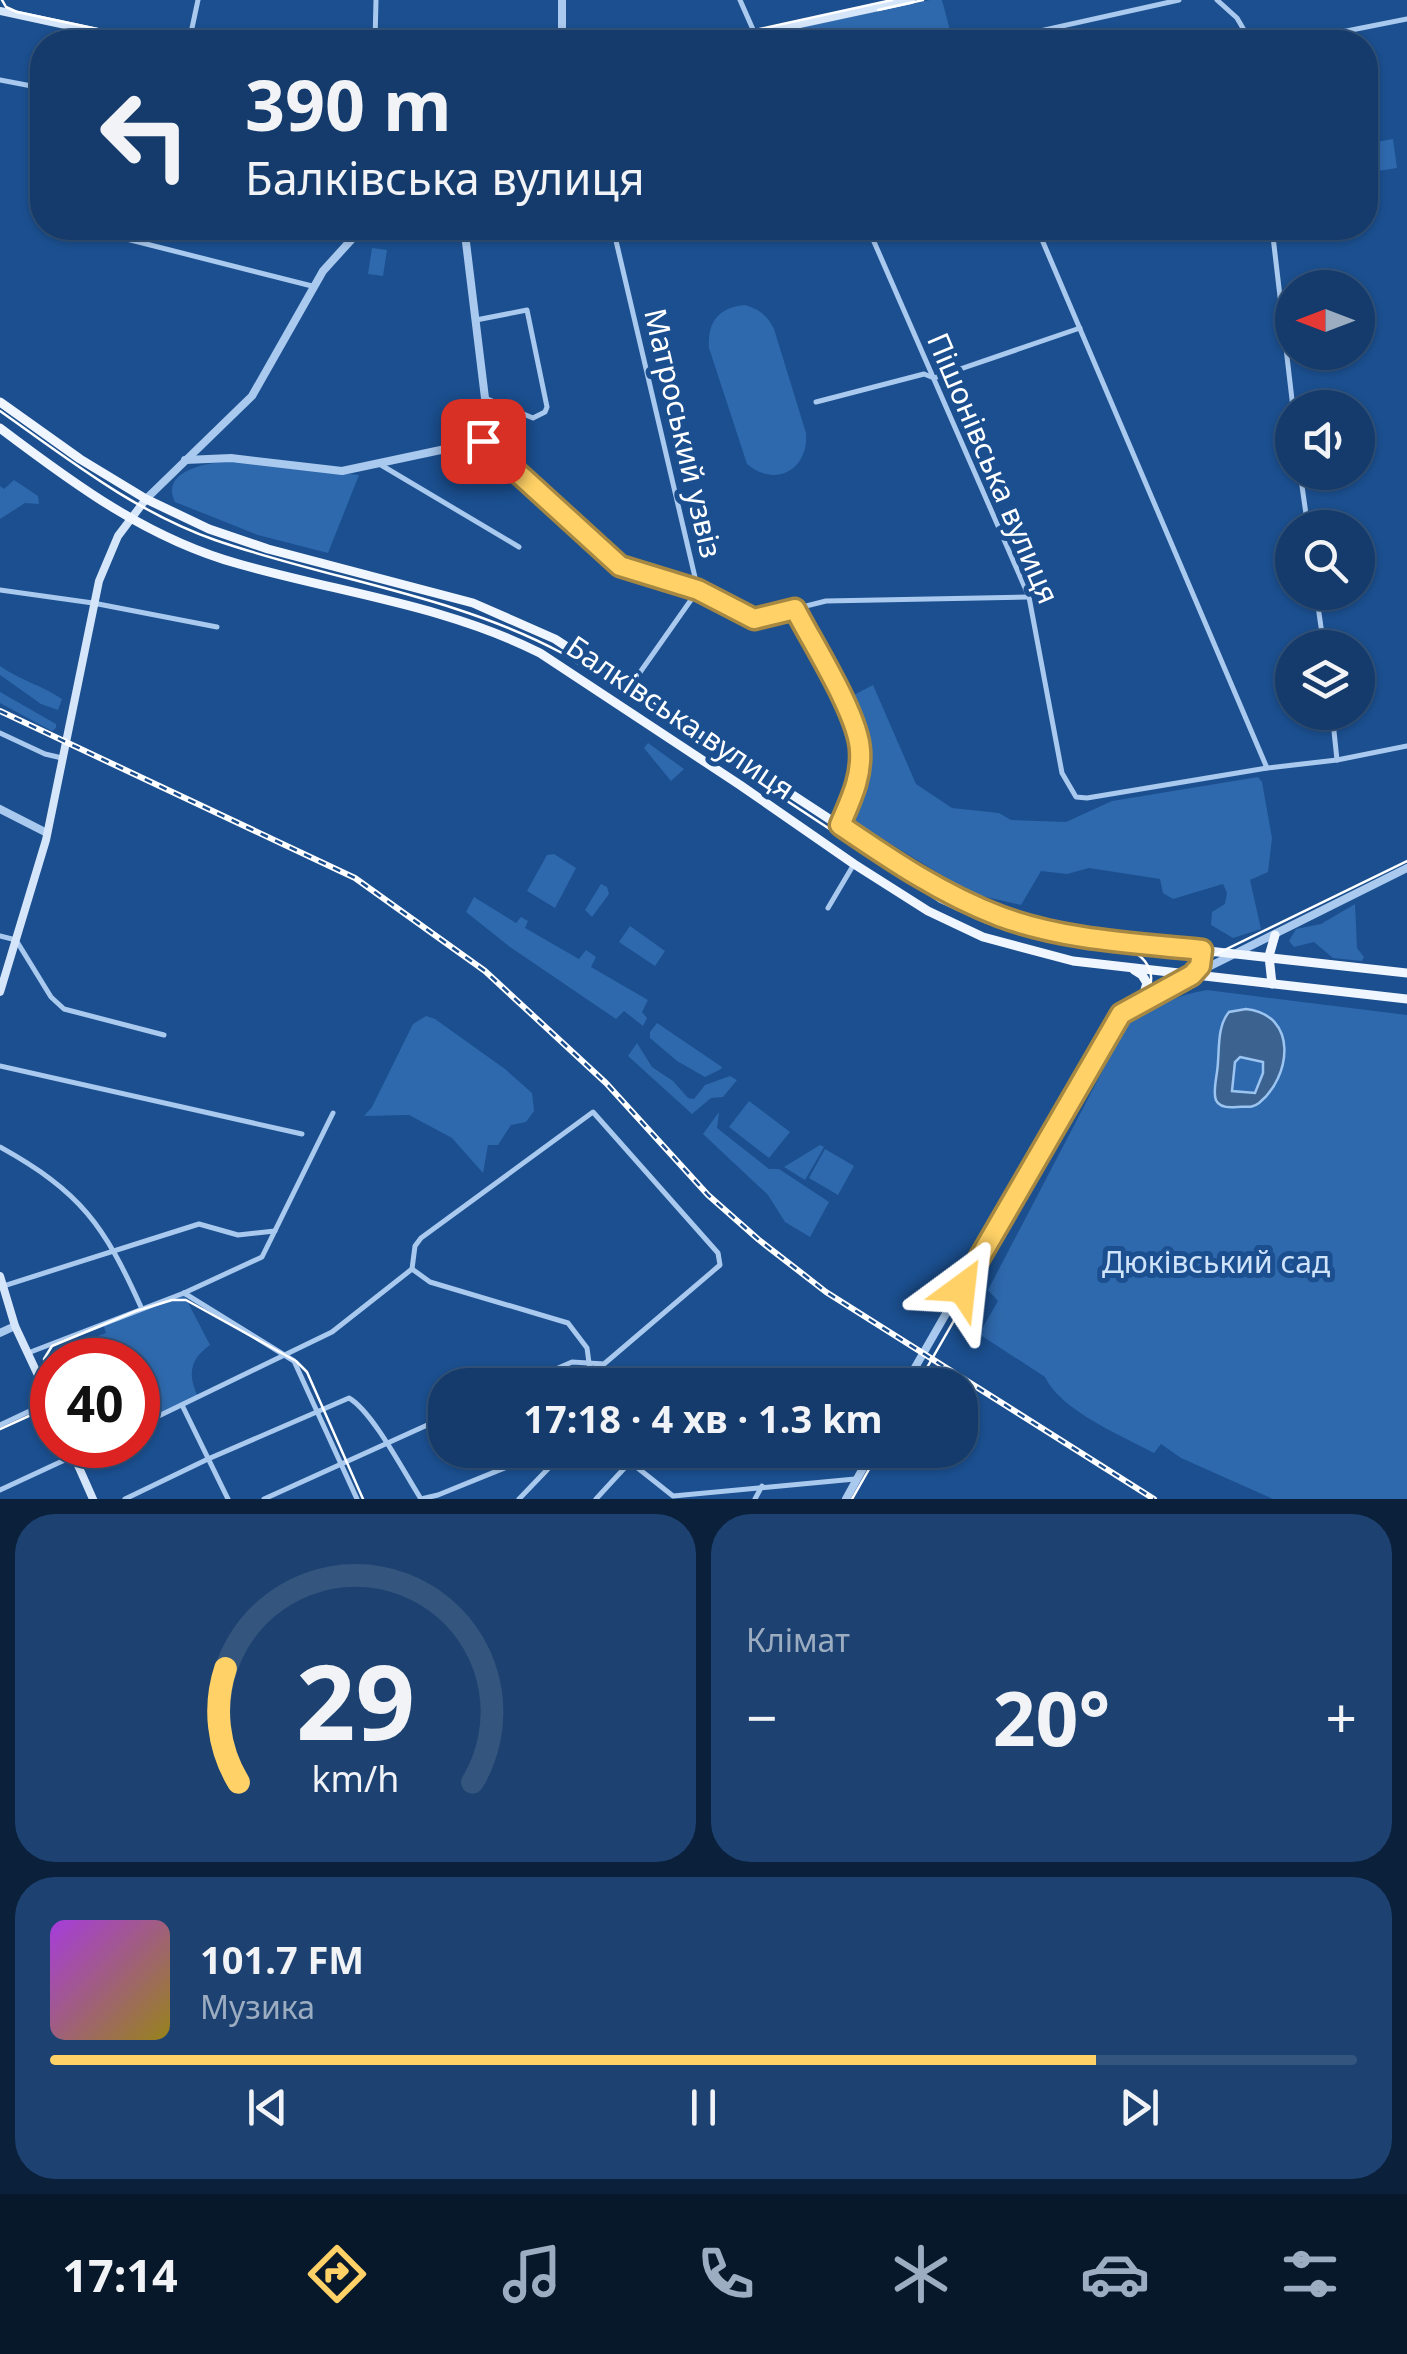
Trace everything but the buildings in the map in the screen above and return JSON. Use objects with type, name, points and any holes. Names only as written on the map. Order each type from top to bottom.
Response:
[{"type":"main road","points":[[770,30],[911,0]]},
{"type":"main road","points":[[0,11],[88,30]]},
{"type":"main road","name":"Балківська вулиця","points":[[0,402],[80,459],[180,517],[236,539],[509,616],[555,639],[901,866],[1002,917],[1072,936],[1407,972]]},
{"type":"main road","name":"Балківська вулиця","points":[[0,428],[74,484],[129,518],[239,564],[442,613],[540,653],[854,864],[928,911],[983,936],[1074,961],[1407,998]]},
{"type":"main road","points":[[0,992],[47,833],[94,603],[110,552],[129,518],[146,498]]},
{"type":"main road","points":[[1272,984],[1269,956],[1275,935]]},
{"type":"main road","points":[[1127,967],[1142,975],[1147,983],[1142,1000]]},
{"type":"main road","points":[[0,1276],[15,1326],[30,1357]]},
{"type":"main road","points":[[79,1468],[93,1499]]},
{"type":"street","points":[[192,30],[198,0]]},
{"type":"street","points":[[375,30],[376,0]]},
{"type":"street","points":[[562,0],[562,30]]},
{"type":"street","points":[[740,0],[753,30]]},
{"type":"street","points":[[1050,30],[1174,0]]},
{"type":"street","points":[[1218,0],[1244,30]]},
{"type":"street","points":[[1352,30],[1407,19]]},
{"type":"street","points":[[786,26],[788,30]]},
{"type":"street","points":[[0,80],[30,86]]},
{"type":"street","points":[[131,240],[316,287]]},
{"type":"street","points":[[146,498],[252,396],[323,272],[351,240]]},
{"type":"street","points":[[466,240],[485,398],[487,422],[483,441]]},
{"type":"street","name":"Матроський узвіз","points":[[616,240],[698,590],[629,688]]},
{"type":"street","name":"Пішонівська вулиця","points":[[873,240],[1029,597],[1062,774],[1071,790],[1076,796],[1087,798],[1267,768]]},
{"type":"street","points":[[1043,240],[1267,768],[1407,746]]},
{"type":"street","points":[[1273,240],[1290,390]]},
{"type":"street","points":[[476,320],[527,310],[547,407],[533,418],[485,398]]},
{"type":"street","points":[[816,402],[924,374],[934,378],[1080,328]]},
{"type":"street","points":[[483,441],[620,566],[698,590],[754,619],[826,602],[1029,597]]},
{"type":"street","points":[[185,460],[231,458],[342,471],[483,441]]},
{"type":"street","points":[[378,464],[519,547]]},
{"type":"street","points":[[0,590],[94,603],[218,628]]},
{"type":"street","points":[[795,609],[850,714],[860,747],[854,796],[840,825]]},
{"type":"street","points":[[1334,730],[1337,760]]},
{"type":"street","points":[[0,733],[62,758]]},
{"type":"street","points":[[0,809],[47,833]]},
{"type":"street","points":[[828,908],[854,864]]},
{"type":"street","points":[[916,1368],[1121,1014],[1142,1000],[1404,872]]},
{"type":"street","points":[[0,936],[16,940],[51,997],[64,1009],[164,1035]]},
{"type":"street","points":[[1192,975],[1200,966],[1202,950]]},
{"type":"street","points":[[0,1066],[302,1134]]},
{"type":"street","points":[[160,1416],[344,1325],[412,1268],[415,1246],[421,1238],[593,1112],[718,1252],[720,1264],[608,1361],[599,1366],[572,1362],[558,1368]]},
{"type":"street","points":[[28,1353],[262,1257],[333,1113]]},
{"type":"street","points":[[0,1147],[34,1166],[90,1213],[116,1251],[141,1308]]},
{"type":"street","points":[[1,1287],[200,1224],[238,1236],[275,1231]]},
{"type":"street","points":[[412,1268],[430,1282],[568,1324],[583,1340],[591,1368]]},
{"type":"street","points":[[184,1292],[294,1361],[357,1499]]},
{"type":"street","points":[[0,1333],[15,1326]]},
{"type":"street","points":[[125,1499],[344,1399],[353,1399],[358,1404],[420,1499],[505,1468]]},
{"type":"street","points":[[182,1406],[228,1499]]},
{"type":"street","points":[[0,1425],[30,1412]]},
{"type":"street","points":[[264,1499],[428,1425]]},
{"type":"street","points":[[0,1490],[48,1468]]},
{"type":"street","points":[[519,1499],[549,1468]]},
{"type":"street","points":[[596,1499],[624,1468]]},
{"type":"street","points":[[637,1468],[672,1497],[858,1479]]},
{"type":"street","points":[[846,1499],[864,1468]]},
{"type":"street","points":[[755,1499],[762,1486]]},
{"type":"green space","points":[[942,0],[950,30],[800,30]]},
{"type":"green space","points":[[1393,139],[1397,168],[1378,171],[1378,142]]},
{"type":"green space","points":[[372,248],[387,250],[383,276],[368,274]]},
{"type":"green space","points":[[745,305],[762,314],[774,329],[806,433],[802,457],[779,474],[758,471],[747,464],[709,348],[716,318],[728,309]]},
{"type":"green space","points":[[231,461],[359,475],[328,553],[258,535],[175,502],[172,491],[180,475],[200,466]]},
{"type":"green space","points":[[14,480],[38,496],[39,504],[25,503],[0,519],[0,486],[4,489]]},
{"type":"green space","points":[[0,666],[62,699],[58,710],[41,704],[0,675]]},
{"type":"green space","points":[[873,685],[916,784],[952,808],[999,813],[1011,820],[1066,822],[1112,801],[1258,777],[1272,838],[1268,872],[1250,880],[1261,929],[1233,938],[1211,925],[1212,912],[1225,904],[1227,893],[1223,884],[1173,899],[1163,893],[1160,879],[1089,868],[1067,874],[1041,871],[1021,905],[973,894],[850,819],[863,786],[865,758],[848,698]]},
{"type":"green space","points":[[0,692],[56,724],[56,728],[52,731],[0,703]]},
{"type":"green space","points":[[648,743],[684,769],[671,781],[644,748]]},
{"type":"green space","points":[[554,854],[576,868],[555,908],[527,891],[547,855]]},
{"type":"green space","points":[[601,884],[609,894],[592,917],[585,910]]},
{"type":"green space","points":[[474,897],[516,923],[521,917],[528,921],[525,928],[579,959],[586,950],[596,957],[591,967],[648,1000],[642,1012],[647,1018],[643,1026],[624,1011],[616,1019],[510,947],[466,912]]},
{"type":"green space","points":[[1355,904],[1357,948],[1364,957],[1362,961],[1333,958],[1314,942],[1294,947],[1289,941],[1296,929],[1321,924]]},
{"type":"green space","points":[[630,926],[665,951],[655,966],[619,942]]},
{"type":"green space","name":"Дюківський сад","points":[[1207,990],[1407,1015],[1407,1499],[1273,1499],[1181,1458],[1161,1444],[1154,1453],[1109,1430],[1064,1400],[1045,1377],[979,1334],[998,1301],[988,1290],[1127,1024],[1166,1002]]},
{"type":"green space","points":[[426,1016],[505,1069],[532,1093],[534,1111],[526,1122],[511,1125],[498,1145],[488,1145],[483,1173],[452,1138],[409,1115],[364,1116],[413,1024]]},
{"type":"green space","points":[[657,1023],[721,1069],[705,1077],[677,1061],[650,1038]]},
{"type":"green space","points":[[637,1043],[652,1067],[673,1081],[688,1098],[694,1099],[705,1085],[730,1076],[737,1080],[723,1097],[711,1098],[692,1114],[628,1056]]},
{"type":"green space","points":[[749,1101],[790,1132],[769,1158],[729,1127]]},
{"type":"green space","points":[[719,1112],[717,1128],[769,1169],[779,1169],[829,1202],[810,1237],[785,1222],[768,1195],[703,1134]]},
{"type":"green space","points":[[820,1145],[824,1147],[805,1180],[784,1167]]},
{"type":"green space","points":[[825,1149],[854,1166],[838,1195],[809,1178]]},
{"type":"green space","points":[[184,1295],[210,1345],[192,1368],[198,1397],[160,1414],[160,1338],[99,1338],[106,1333],[103,1324]]},
{"type":"shaded area","points":[[1246,1009],[1263,1014],[1282,1035],[1283,1063],[1278,1078],[1270,1092],[1251,1107],[1222,1106],[1215,1098],[1220,1033],[1229,1012]],"holes":[[[1240,1057],[1263,1062],[1255,1093],[1232,1091],[1235,1062]]]},
{"type":"tram line","points":[[2,0],[17,12],[102,30]]},
{"type":"tram line","points":[[755,30],[892,0]]},
{"type":"tram line","points":[[878,10],[923,0]]},
{"type":"tram line","points":[[0,411],[103,483],[186,528],[258,554],[478,616],[562,653],[939,901],[1019,933],[1137,954],[1150,971],[1147,991]]},
{"type":"tram line","points":[[927,1368],[1103,1061],[1116,1009],[1151,986],[1407,861]]},
{"type":"tram line","points":[[0,1429],[42,1410],[49,1391],[44,1359],[52,1346],[136,1311],[172,1300],[186,1300],[296,1361],[307,1372],[363,1499]]},
{"type":"tram line","points":[[852,1499],[870,1468]]},
{"type":"railway","points":[[0,711],[355,878],[485,971],[606,1083],[708,1195],[759,1240],[826,1292],[1154,1499]]},
{"type":"route","points":[[483,441],[620,566],[698,590],[754,619],[795,609],[850,714],[860,747],[854,796],[840,825],[901,866],[1002,917],[1072,936],[1202,950],[1200,966],[1192,975],[1121,1014],[962,1288]]}]
